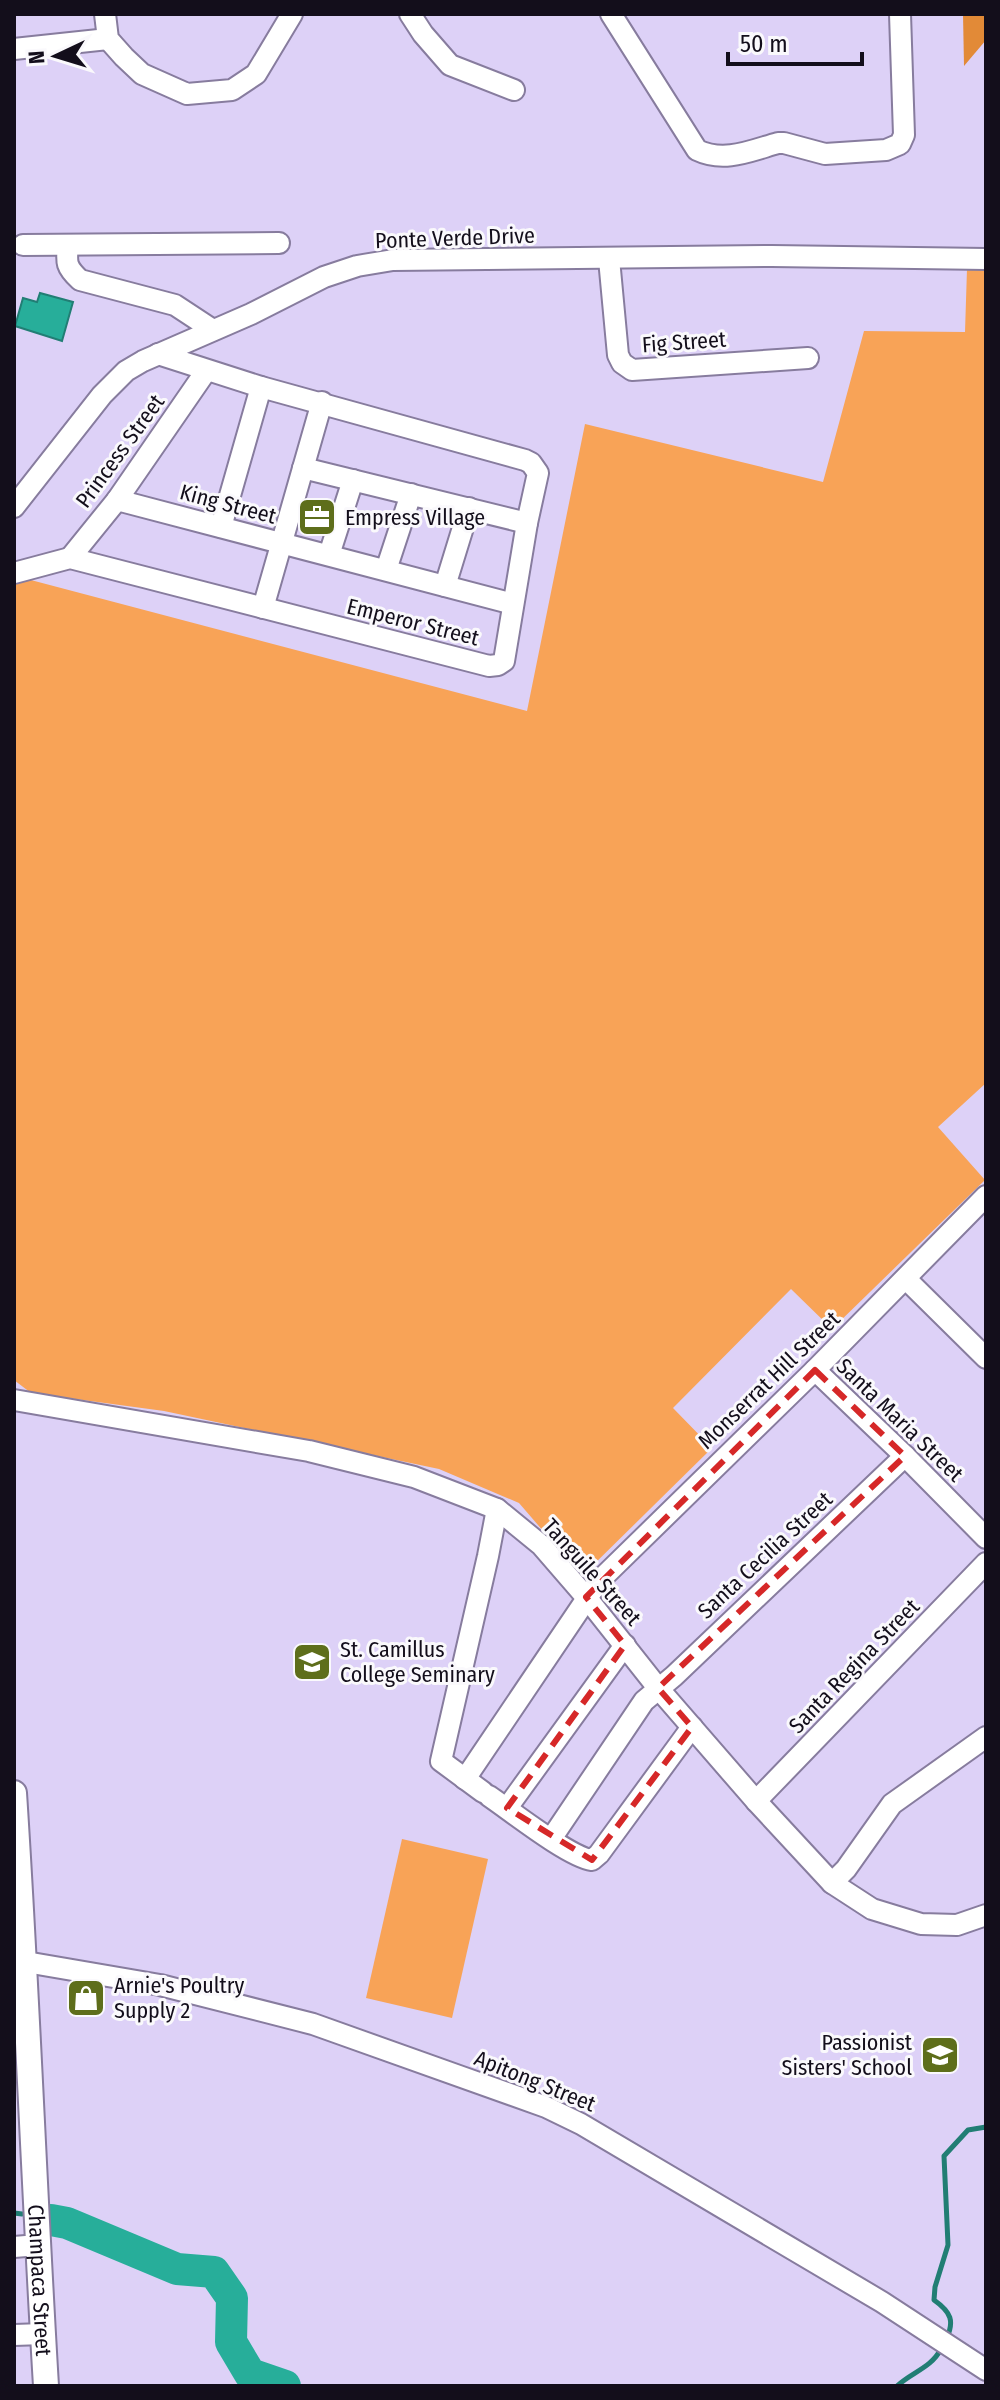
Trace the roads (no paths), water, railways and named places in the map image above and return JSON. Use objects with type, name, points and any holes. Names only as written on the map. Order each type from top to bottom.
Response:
[{"type":"street","points":[[105,14],[108,39],[142,74],[187,94],[232,90],[256,74],[292,14]]},
{"type":"street","points":[[410,14],[450,65],[514,90]]},
{"type":"street","points":[[611,14],[697,150],[710,156],[724,157],[778,143],[825,154],[886,150],[900,144],[904,135],[900,14]]},
{"type":"street","points":[[14,49],[108,39]]},
{"type":"street","points":[[23,245],[279,243]]},
{"type":"street","points":[[68,245],[66,262],[80,280],[175,305],[213,330]]},
{"type":"street","name":"Ponte Verde Drive","points":[[14,507],[112,384],[126,371],[324,277],[366,264],[393,260],[772,256],[986,259]]},
{"type":"street","name":"Fig Street","points":[[609,259],[618,355],[622,363],[632,370],[808,358]]},
{"type":"street","name":"Emperor Street","points":[[14,573],[70,558],[489,666],[504,661],[538,473],[531,463],[206,371],[158,354]]},
{"type":"street","name":"Princess Street","points":[[70,558],[117,500],[206,371]]},
{"type":"street","points":[[221,527],[261,387]]},
{"type":"street","points":[[263,608],[322,402]]},
{"type":"street","points":[[303,468],[527,523]]},
{"type":"street","points":[[329,555],[353,480]]},
{"type":"street","points":[[386,570],[411,494]]},
{"type":"street","name":"King Street","points":[[117,500],[513,604]]},
{"type":"street","points":[[445,586],[469,508]]},
{"type":"street","name":"Monserrat Hill Street","points":[[465,1779],[586,1597],[622,1557],[815,1370],[986,1196]]},
{"type":"street","points":[[906,1279],[986,1358]]},
{"type":"street","name":"Santa Maria Street","points":[[815,1370],[986,1538]]},
{"type":"street","name":"Tanguile Street","points":[[14,1400],[309,1451],[414,1477],[497,1509],[541,1545],[586,1597],[621,1650],[832,1883],[872,1909],[921,1924],[957,1925],[986,1915]]},
{"type":"street","name":"Santa Cecilia Street","points":[[551,1839],[644,1701],[905,1456]]},
{"type":"street","points":[[497,1509],[442,1751],[442,1763],[551,1839],[584,1859],[592,1860],[692,1727]]},
{"type":"street","name":"Santa Regina Street","points":[[756,1801],[986,1563]]},
{"type":"street","points":[[507,1808],[621,1650]]},
{"type":"street","points":[[832,1883],[846,1869],[892,1804],[986,1737]]},
{"type":"street","name":"Champaca Street","points":[[14,1793],[26,2246],[43,2334],[46,2386]]},
{"type":"street","name":"Apitong Street","points":[[19,1961],[160,1985],[313,2024],[546,2107],[688,2186],[882,2302],[986,2370]]},
{"type":"street","points":[[14,2335],[43,2334]]},
{"type":"waterway","points":[[946,2340],[950,2317],[934,2300],[948,2245],[944,2156],[968,2130],[986,2127]]},
{"type":"waterway","points":[[14,2213],[22,2214]]},
{"type":"waterway","points":[[51,2220],[67,2223],[177,2269],[214,2272],[232,2298],[231,2342],[250,2374],[285,2386]]},
{"type":"waterway","points":[[897,2386],[927,2365],[941,2349]]},
{"type":"place","name":"Empress Village","points":[[317,517]]},
{"type":"place","name":"St. Camillus College Seminary","points":[[312,1662]]},
{"type":"place","name":"Arnie's Poultry Supply 2","points":[[86,1998]]},
{"type":"place","name":"Passionist Sisters' School","points":[[940,2055]]}]
